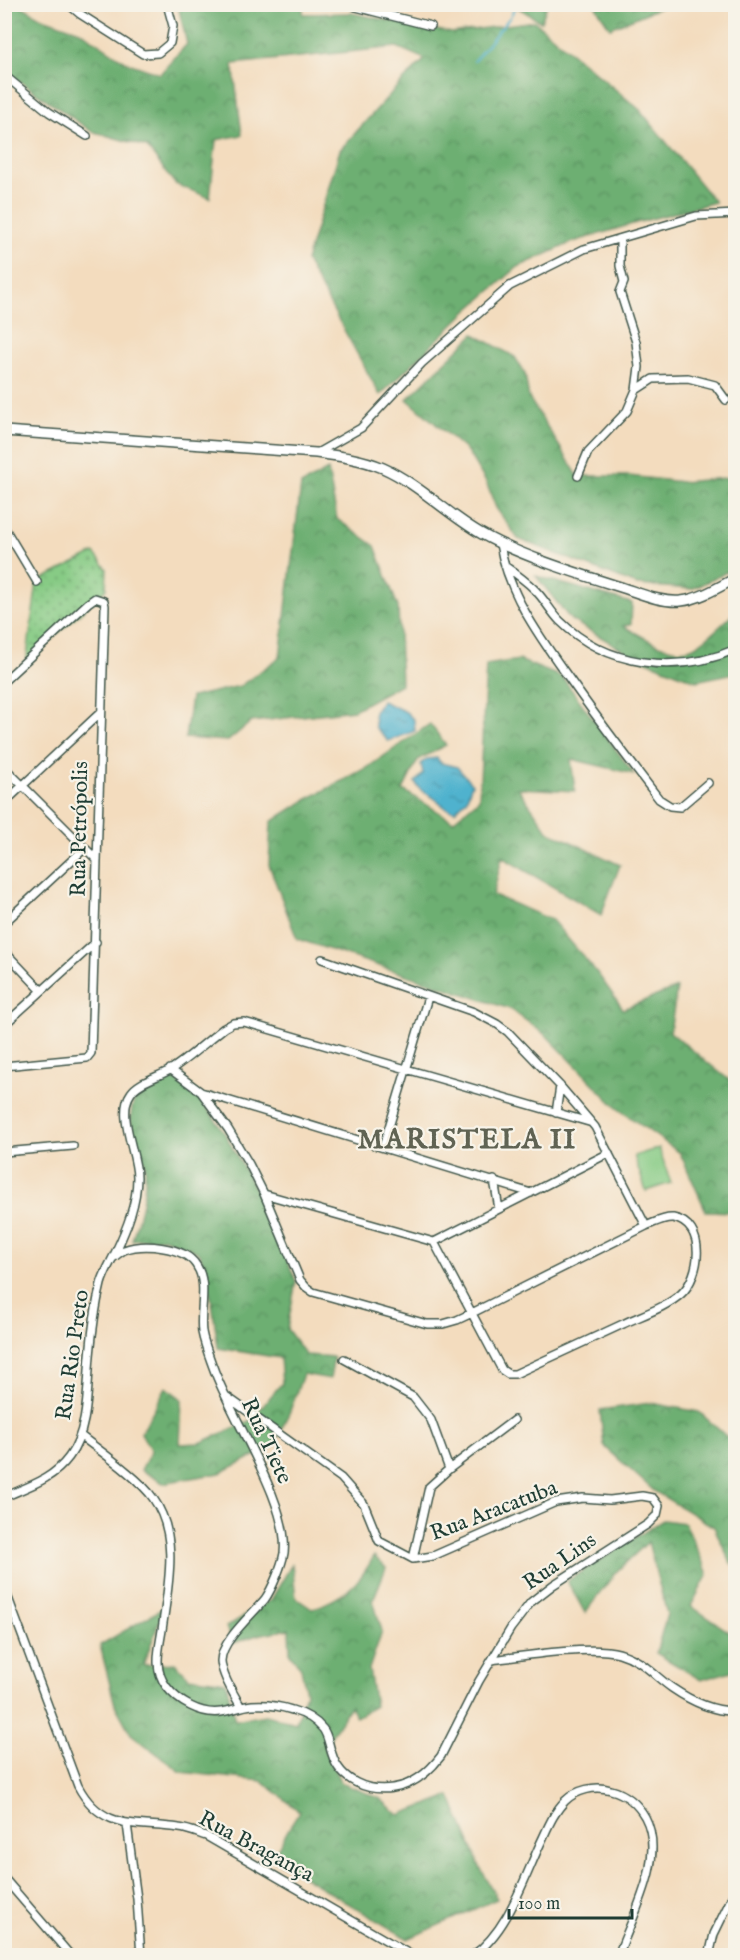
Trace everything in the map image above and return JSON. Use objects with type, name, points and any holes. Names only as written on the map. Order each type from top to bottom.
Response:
[{"type":"main road","points":[[4,431],[316,453],[366,462],[385,469],[500,544],[590,578],[662,600],[681,601],[698,597],[735,578]]},
{"type":"street","points":[[68,4],[143,54],[158,53],[170,43],[173,26],[167,4]]},
{"type":"street","points":[[351,4],[356,8],[431,26]]},
{"type":"street","points":[[4,75],[49,112],[87,136]]},
{"type":"street","points":[[316,453],[361,428],[422,363],[510,286],[584,249],[696,216],[735,213]]},
{"type":"street","points":[[578,476],[588,452],[627,411],[636,390],[639,367],[636,342],[620,292],[624,282],[620,266],[620,238]]},
{"type":"street","points":[[636,390],[653,379],[688,378],[715,385],[726,400]]},
{"type":"street","points":[[4,527],[37,582]]},
{"type":"street","points":[[500,544],[503,564],[544,644],[659,799],[670,806],[680,807],[708,783]]},
{"type":"street","points":[[503,564],[535,590],[560,621],[585,642],[615,656],[646,663],[672,665],[708,658],[735,649]]},
{"type":"street","name":"Rua Petrópolis","points":[[4,681],[88,603],[95,598],[104,601],[92,1053],[87,1058],[4,1066]]},
{"type":"street","points":[[4,803],[101,712]]},
{"type":"street","points":[[4,767],[97,860]]},
{"type":"street","points":[[4,923],[84,849]]},
{"type":"street","points":[[4,1025],[96,942]]},
{"type":"street","points":[[4,951],[41,990]]},
{"type":"street","points":[[322,959],[474,1012],[497,1024],[560,1086],[598,1132],[646,1226]]},
{"type":"street","points":[[383,1147],[428,997]]},
{"type":"street","points":[[434,1242],[472,1313],[502,1370],[508,1374],[514,1374],[668,1303],[690,1284],[696,1270],[698,1256],[696,1242],[689,1229],[681,1221],[666,1218],[472,1313],[443,1324],[427,1324],[313,1292],[300,1280],[264,1194],[228,1129],[201,1092],[171,1069],[224,1028],[233,1023],[244,1022],[589,1122]]},
{"type":"street","name":"Rua Rio Preto","points":[[4,1497],[41,1483],[56,1472],[70,1456],[81,1436],[97,1302],[102,1281],[123,1235],[136,1194],[137,1176],[126,1122],[126,1108],[132,1091],[171,1069]]},
{"type":"street","points":[[556,1113],[560,1086]]},
{"type":"street","points":[[201,1092],[531,1192]]},
{"type":"street","points":[[4,1152],[73,1146]]},
{"type":"street","points":[[264,1194],[434,1242],[609,1153]]},
{"type":"street","points":[[494,1180],[499,1209]]},
{"type":"street","name":"Rua Tiete","points":[[111,1260],[123,1251],[137,1247],[170,1248],[186,1255],[196,1265],[201,1277],[202,1332],[213,1368],[282,1521],[284,1553],[266,1597],[224,1648],[221,1662],[241,1707]]},
{"type":"street","points":[[344,1359],[413,1397],[432,1420],[449,1469]]},
{"type":"street","name":"Rua Aracatuba","points":[[226,1396],[341,1478],[364,1504],[379,1541],[413,1559],[433,1556],[556,1503],[583,1498],[610,1500],[642,1496],[653,1498],[659,1506]]},
{"type":"street","points":[[413,1559],[429,1487],[514,1420]]},
{"type":"street","name":"Rua Lins","points":[[81,1436],[152,1496],[165,1519],[171,1565],[157,1667],[167,1688],[181,1700],[200,1711],[218,1713],[253,1705],[275,1706],[293,1710],[313,1719],[324,1730],[333,1758],[347,1777],[361,1786],[378,1790],[400,1787],[432,1769],[492,1660],[531,1602],[553,1585],[648,1524],[657,1515],[659,1506]]},
{"type":"street","name":"Rua Bragança","points":[[4,1587],[78,1786],[95,1811],[127,1824],[182,1828],[206,1836],[413,1956]]},
{"type":"street","points":[[492,1660],[588,1650],[619,1652],[646,1665],[671,1687],[705,1707],[735,1711]]},
{"type":"street","points":[[472,1956],[495,1935],[506,1917],[552,1817],[565,1801],[583,1790],[603,1787],[622,1793],[639,1806],[649,1825],[652,1845],[651,1864],[646,1882],[618,1956]]},
{"type":"street","points":[[127,1824],[137,1899],[141,1956]]},
{"type":"street","points":[[4,1878],[72,1956]]},
{"type":"street","points":[[709,1956],[714,1934],[735,1889]]},
{"type":"green space","points":[[5,5],[20,5],[40,17],[80,31],[128,63],[160,74],[187,44],[178,5],[303,5],[303,14],[351,13],[452,33],[534,21],[640,110],[715,202],[573,242],[518,267],[466,312],[380,395],[306,261],[340,150],[425,59],[397,47],[233,64],[242,135],[216,140],[210,198],[175,184],[147,147],[91,131],[11,75],[5,80]]},
{"type":"green space","points":[[514,5],[547,5],[541,22]]},
{"type":"green space","points":[[595,5],[666,5],[610,28]]},
{"type":"green space","points":[[474,334],[515,357],[525,374],[529,398],[578,476],[629,476],[682,482],[735,477],[735,568],[692,589],[637,585],[518,539],[496,508],[486,482],[467,451],[407,399]]},
{"type":"green space","points":[[328,470],[337,519],[375,546],[398,607],[401,684],[354,710],[251,722],[228,741],[185,738],[191,697],[240,686],[280,657],[301,485]]},
{"type":"green space","points":[[94,553],[107,569],[106,589],[26,663],[37,582]]},
{"type":"green space","points":[[536,576],[632,603],[631,624],[623,626],[654,643],[671,649],[688,649],[699,644],[735,612],[735,673],[696,681],[632,655],[571,620]]},
{"type":"green space","points":[[519,660],[562,677],[634,774],[571,759],[575,791],[518,788],[548,831],[620,865],[601,915],[502,857],[493,895],[552,920],[598,974],[623,1009],[677,988],[670,1032],[734,1084],[735,1212],[706,1211],[680,1153],[617,1108],[547,1036],[510,1009],[297,939],[269,865],[271,822],[306,800],[368,767],[430,724],[446,745],[418,760],[403,790],[453,821],[479,799],[486,665]]},
{"type":"green space","points":[[170,1075],[197,1094],[224,1132],[258,1195],[296,1281],[287,1329],[306,1355],[334,1357],[330,1379],[303,1374],[290,1411],[273,1447],[220,1473],[163,1483],[141,1470],[151,1451],[141,1433],[166,1387],[182,1399],[180,1444],[200,1443],[250,1421],[282,1383],[280,1358],[218,1348],[212,1302],[200,1253],[164,1238],[132,1240],[142,1203],[145,1166],[131,1121],[132,1108],[136,1094]]},
{"type":"green space","points":[[659,1148],[671,1183],[646,1191],[634,1156]]},
{"type":"green space","points":[[651,1403],[699,1412],[735,1444],[735,1566],[731,1563],[714,1527],[654,1491],[604,1446],[600,1410]]},
{"type":"green space","points":[[663,1520],[685,1523],[708,1574],[691,1606],[735,1636],[735,1670],[701,1680],[656,1653],[667,1614],[648,1542],[616,1572],[585,1613],[567,1581]]},
{"type":"green space","points":[[374,1556],[386,1568],[373,1600],[382,1631],[369,1669],[375,1706],[356,1717],[350,1706],[324,1748],[341,1783],[379,1798],[399,1815],[450,1796],[480,1867],[497,1899],[408,1939],[272,1858],[299,1811],[262,1781],[181,1772],[131,1734],[115,1705],[100,1645],[165,1607],[143,1665],[175,1663],[189,1677],[226,1682],[235,1720],[265,1715],[296,1723],[306,1693],[301,1668],[290,1654],[289,1629],[257,1635],[234,1643],[226,1627],[271,1600],[292,1564],[296,1598],[312,1609],[333,1600],[349,1589],[356,1583]]},
{"type":"water","points":[[382,701],[406,712],[414,720],[415,731],[388,741],[375,727],[374,712]]},
{"type":"water","points":[[437,758],[441,763],[457,767],[472,784],[466,800],[455,811],[445,807],[421,790],[415,782],[423,774],[421,764],[427,759]]},
{"type":"waterway","points":[[474,61],[510,17],[517,4]]},
{"type":"district","name":"MARISTELA II","points":[[467,1140]]}]
